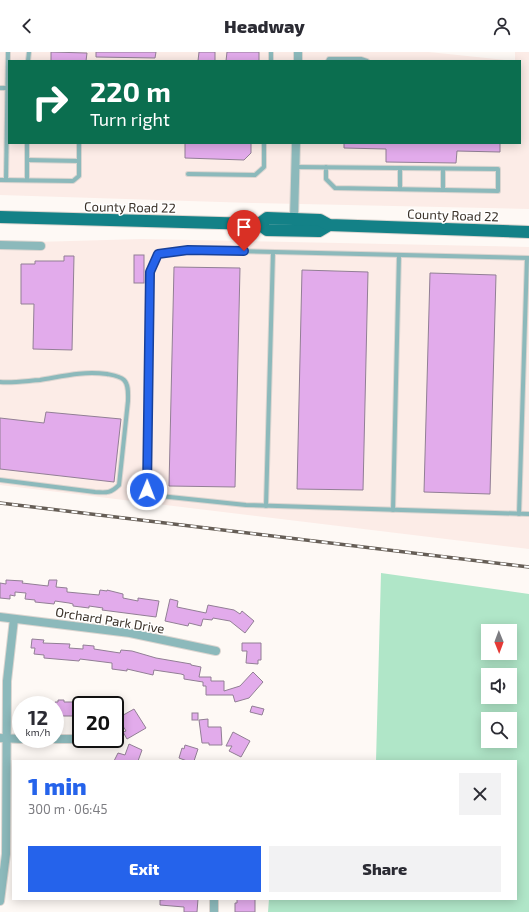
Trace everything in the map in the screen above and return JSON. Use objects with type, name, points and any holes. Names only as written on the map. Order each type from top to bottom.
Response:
[{"type":"main road","name":"County Road 22","points":[[0,217],[258,224],[267,230],[319,232],[329,225]]},
{"type":"main road","name":"County Road 22","points":[[258,224],[267,218],[320,220],[329,225],[529,232]]},
{"type":"street","points":[[294,219],[296,144]]},
{"type":"street","points":[[0,245],[41,246]]},
{"type":"street","name":"Orchard Park Drive","points":[[0,617],[130,633],[216,651]]},
{"type":"street","points":[[0,901],[6,854],[3,738],[7,681],[14,619]]},
{"type":"street","points":[[214,900],[214,912]]},
{"type":"lane","points":[[6,180],[8,52]]},
{"type":"lane","points":[[328,60],[364,60]]},
{"type":"lane","points":[[0,88],[8,88]]},
{"type":"lane","points":[[27,144],[27,180]]},
{"type":"lane","points":[[0,180],[73,181],[78,176],[79,144]]},
{"type":"lane","points":[[188,174],[255,175],[264,167],[264,144]]},
{"type":"lane","points":[[27,160],[79,161]]},
{"type":"lane","points":[[295,167],[326,167],[443,169],[498,169],[498,191],[335,188],[326,179],[326,167]]},
{"type":"lane","points":[[400,168],[400,189]]},
{"type":"lane","points":[[443,169],[443,190]]},
{"type":"lane","points":[[519,514],[528,258],[188,250],[158,254],[150,272],[147,490],[160,496],[246,505],[266,506],[519,514],[529,514]]},
{"type":"lane","points":[[266,506],[273,252]]},
{"type":"lane","points":[[393,510],[399,255]]},
{"type":"lane","points":[[0,382],[13,383],[41,380],[70,374],[93,372],[115,376],[124,380],[128,387],[128,401],[119,485],[114,490],[107,493],[95,492],[0,480]]},
{"type":"shaded area","points":[[0,52],[429,52],[505,60],[8,60],[8,144],[521,144],[521,60],[515,60],[515,52],[529,52],[529,209],[252,203],[0,195]]},
{"type":"shaded area","points":[[142,239],[529,247],[529,549],[0,485],[0,243]]},
{"type":"green space","points":[[381,573],[529,594],[529,912],[268,912],[269,900],[517,900],[517,760],[376,760]]},
{"type":"building","points":[[51,52],[87,53],[86,60],[51,60]]},
{"type":"building","points":[[96,52],[156,52],[155,58],[96,57]]},
{"type":"building","points":[[199,52],[215,52],[215,60],[198,60]]},
{"type":"building","points":[[227,52],[259,52],[259,60],[226,60]]},
{"type":"building","points":[[185,144],[251,144],[251,153],[244,160],[185,158]]},
{"type":"building","points":[[344,144],[500,144],[500,152],[457,151],[456,163],[386,162],[386,149],[344,148]]},
{"type":"building","points":[[134,255],[144,255],[144,283],[134,283]]},
{"type":"building","points":[[64,256],[74,256],[72,350],[33,349],[34,304],[21,304],[21,264],[35,264],[35,261],[64,261]]},
{"type":"building","points":[[174,267],[240,268],[235,487],[169,486]]},
{"type":"building","points":[[302,270],[368,272],[363,490],[297,489]]},
{"type":"building","points":[[430,273],[496,275],[490,494],[424,492]]},
{"type":"building","points":[[46,412],[121,419],[114,482],[0,469],[0,418],[44,423]]},
{"type":"building","points":[[6,580],[23,581],[22,583],[48,586],[49,580],[57,580],[56,587],[67,588],[67,592],[99,595],[100,590],[107,590],[123,594],[123,598],[138,601],[138,598],[159,601],[156,617],[102,610],[103,608],[89,606],[89,608],[73,606],[73,604],[55,601],[54,604],[35,602],[35,600],[25,599],[26,593],[15,592],[15,596],[10,595],[10,599],[0,598],[0,583],[6,584]]},
{"type":"building","points":[[170,599],[178,601],[177,607],[206,613],[208,605],[234,610],[240,614],[242,611],[254,621],[245,633],[230,621],[213,618],[212,620],[203,619],[201,626],[189,623],[188,626],[165,621]]},
{"type":"building","points":[[32,639],[44,640],[43,643],[70,644],[69,648],[83,649],[83,645],[94,646],[94,649],[120,653],[121,650],[132,651],[156,658],[191,664],[201,667],[199,677],[211,677],[211,681],[224,681],[224,691],[240,686],[253,672],[263,682],[249,698],[235,702],[233,695],[206,695],[206,686],[203,686],[203,682],[184,679],[184,675],[181,674],[154,670],[153,675],[127,669],[127,671],[112,669],[112,663],[80,659],[79,661],[44,658],[44,655],[34,654],[35,648],[31,648]]},
{"type":"building","points":[[242,643],[261,643],[261,660],[258,660],[258,664],[246,663],[247,651],[242,651]]},
{"type":"building","points":[[64,702],[72,702],[72,716],[64,716]]},
{"type":"building","points":[[252,706],[264,709],[262,715],[250,712]]},
{"type":"building","points":[[134,709],[146,728],[127,739],[124,734],[124,732],[126,731],[124,728],[124,715]]},
{"type":"building","points":[[192,713],[198,713],[198,720],[192,720]]},
{"type":"building","points":[[208,719],[208,727],[221,727],[222,745],[209,745],[209,743],[202,743],[199,720]]},
{"type":"building","points":[[233,732],[250,741],[241,757],[229,751],[232,746],[226,746]]},
{"type":"building","points":[[129,744],[142,750],[138,760],[114,760],[118,753],[125,755]]},
{"type":"building","points":[[185,745],[198,749],[194,760],[184,760],[179,758],[182,748],[184,749]]},
{"type":"building","points":[[160,900],[198,900],[197,912],[184,912],[184,907],[160,905]]},
{"type":"building","points":[[237,900],[255,900],[255,912],[235,912],[235,903],[237,903]]},
{"type":"railway","points":[[0,503],[529,567]]},
{"type":"route","points":[[147,490],[150,272],[158,254],[188,250],[244,251]]}]
